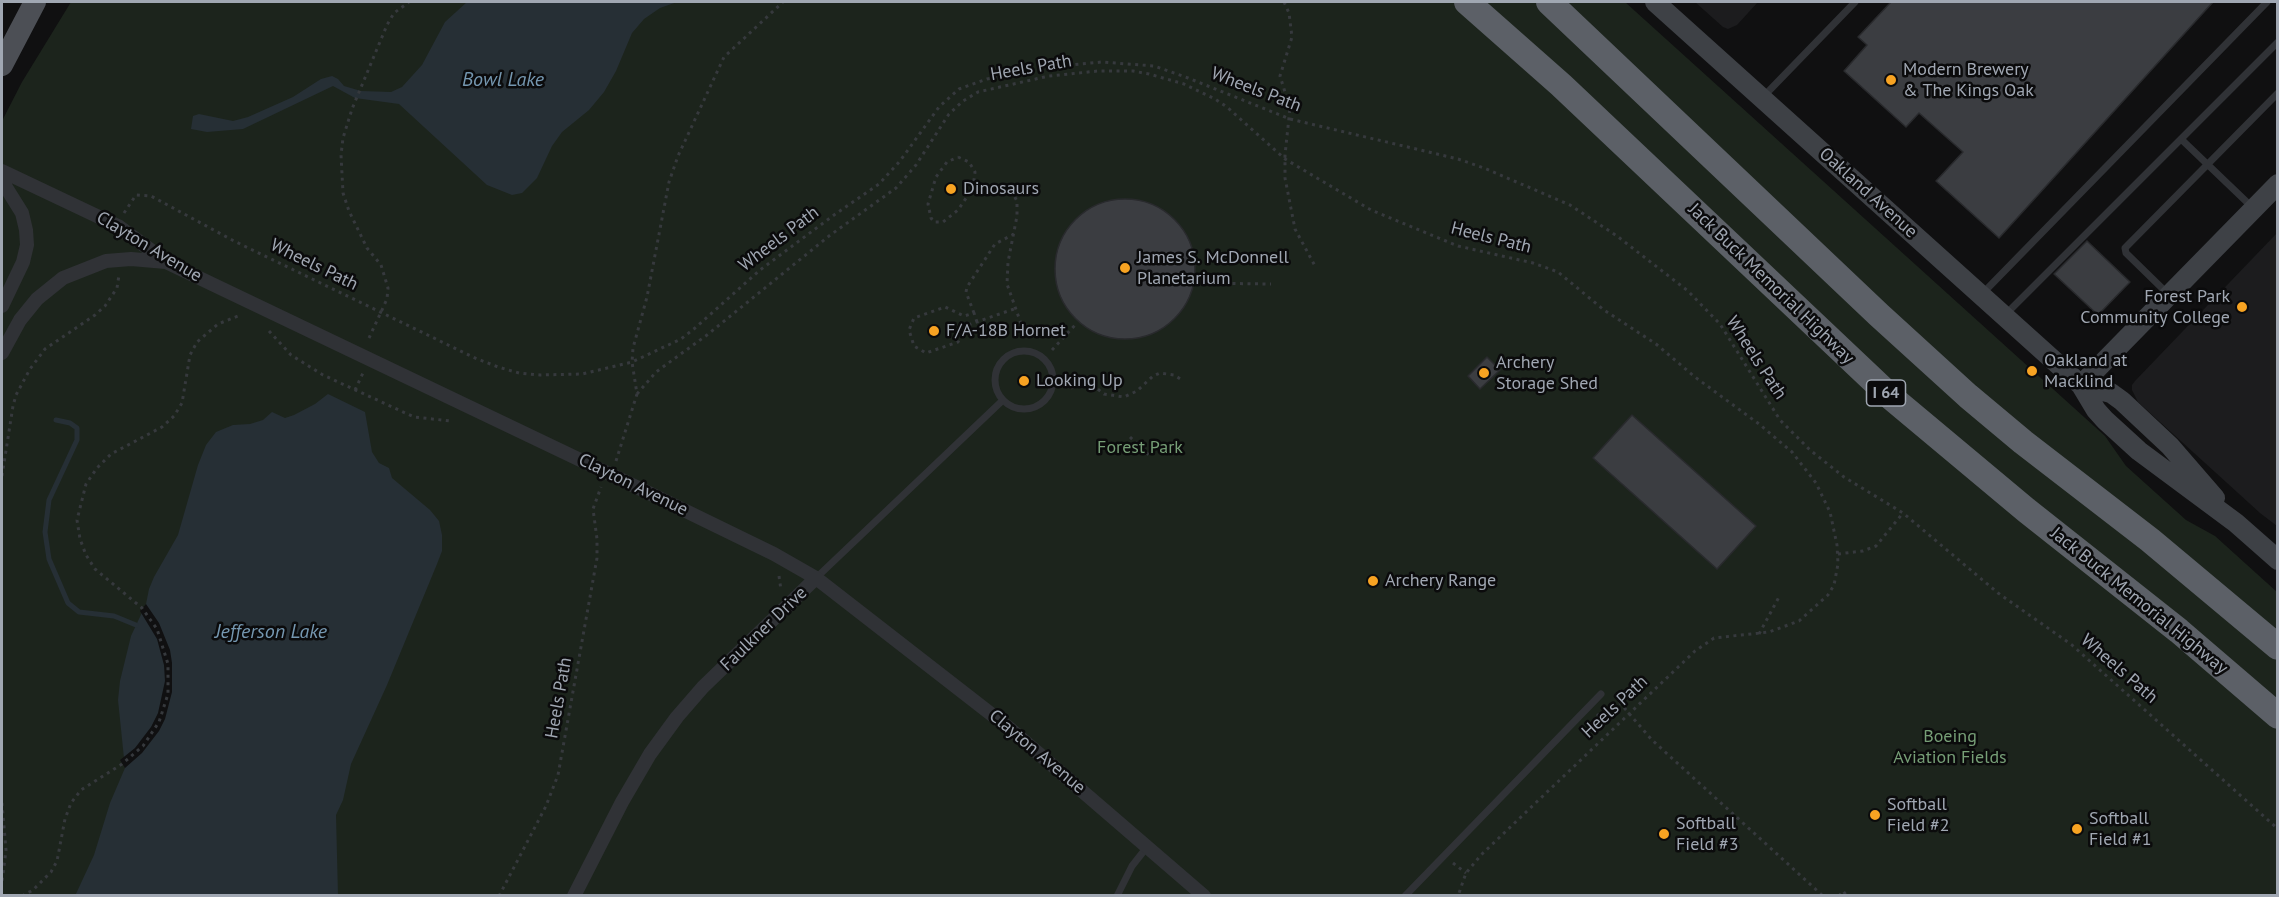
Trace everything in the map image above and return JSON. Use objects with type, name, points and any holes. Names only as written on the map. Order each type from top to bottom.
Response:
[{"type":"highway","name":"Jack Buck Memorial Highway","points":[[1467,2],[1592,113],[1892,399],[2026,510],[2179,631],[2277,717]]},
{"type":"highway","points":[[1549,2],[1879,315],[1968,396],[2023,442],[2150,540],[2277,647]]},
{"type":"main road","points":[[2,65],[35,2]]},
{"type":"street","name":"Oakland Avenue","points":[[1656,2],[2081,385],[2096,410],[2139,451],[2236,523],[2277,560]]},
{"type":"street","name":"Clayton Avenue","points":[[2,171],[118,226],[168,263],[628,483],[774,554],[816,578],[1000,721],[1204,896]]},
{"type":"street","points":[[2,181],[22,213],[27,245],[23,262],[2,306]]},
{"type":"street","points":[[2081,385],[2277,184]]},
{"type":"street","points":[[2,353],[20,320],[37,300],[63,278],[106,261],[131,259],[168,263]]},
{"type":"street","name":"Faulkner Drive","points":[[574,896],[622,802],[650,754],[677,717],[703,687],[816,578]]},
{"type":"lane","points":[[1762,98],[1855,2]]},
{"type":"lane","points":[[1981,295],[2267,2]]},
{"type":"lane","points":[[2004,316],[2277,42]]},
{"type":"lane","points":[[2169,295],[2126,252],[2125,248],[2277,93]]},
{"type":"lane","points":[[2181,139],[2254,208]]},
{"type":"lane","points":[[1026,351],[1041,356],[1051,369],[1053,377],[1053,385],[1046,399],[1031,409],[1021,409],[1003,400],[995,383],[1000,364],[1007,356],[1016,352],[1026,351]]},
{"type":"lane","name":"Faulkner Drive","points":[[816,578],[1003,400]]},
{"type":"lane","points":[[1405,896],[1601,694]]},
{"type":"lane","points":[[1117,896],[1132,866],[1148,846]]},
{"type":"path","points":[[369,338],[387,300],[388,288],[386,276],[357,229],[343,193],[341,155],[343,138],[352,109],[390,18],[409,2]]},
{"type":"path","points":[[614,465],[637,394],[632,362],[633,348],[647,297],[669,182],[687,133],[724,57],[783,2]]},
{"type":"path","points":[[1284,2],[1289,14],[1292,37],[1280,76],[1290,108],[1285,178],[1295,229],[1315,266]]},
{"type":"path","name":"Wheels Path","points":[[127,207],[136,195],[151,196],[234,241],[498,368],[540,375],[582,374],[632,362],[681,339],[760,270],[879,184],[900,161],[945,99],[952,93],[970,84],[1049,67],[1102,62],[1139,64],[1169,70],[1290,119],[1458,159],[1484,168],[1545,193],[1586,215],[1633,247],[1688,291],[1720,324],[1731,338],[1766,400],[1794,436],[1828,465],[1903,513],[1980,579],[2092,661],[2277,829]]},
{"type":"path","name":"Heels Path","points":[[637,394],[656,372],[707,335],[829,236],[897,188],[916,165],[950,114],[963,101],[978,92],[1066,74],[1115,71],[1149,74],[1184,84],[1215,99],[1285,159],[1343,194],[1401,224],[1458,246],[1540,265],[1558,272],[1604,310],[1650,339],[1711,390],[1759,424],[1792,452],[1825,499],[1832,519],[1838,554],[1834,585],[1819,605],[1790,626],[1759,634],[1722,636],[1708,641],[1629,712],[1481,855],[1466,873],[1458,896]]},
{"type":"path","points":[[952,158],[963,158],[969,162],[975,172],[973,188],[965,202],[947,219],[938,223],[931,218],[928,204],[936,177],[952,158]]},
{"type":"path","points":[[973,188],[1012,192],[1017,201],[1018,208],[1008,262],[1007,284],[1025,335]]},
{"type":"path","points":[[977,322],[966,292],[967,287],[995,244],[1014,234]]},
{"type":"path","points":[[2,476],[13,406],[22,381],[45,349],[105,306],[117,288],[120,274]]},
{"type":"path","points":[[1195,283],[1270,284]]},
{"type":"path","points":[[974,313],[964,316],[945,307],[914,318],[909,330],[914,346],[926,353],[958,342],[965,327],[1014,309]]},
{"type":"path","points":[[22,896],[33,890],[51,872],[57,861],[65,819],[71,803],[93,780],[122,764],[143,746],[159,722],[168,694],[169,679],[165,652],[157,629],[142,608],[95,569],[86,555],[80,538],[78,520],[86,484],[111,454],[162,427],[174,416],[182,403],[190,355],[197,342],[218,324],[238,316]]},
{"type":"path","points":[[1052,350],[1077,323]]},
{"type":"path","points":[[269,331],[280,346],[302,364],[414,417],[452,421]]},
{"type":"path","points":[[1071,388],[1090,383],[1104,394],[1124,397],[1137,391],[1153,376],[1160,373],[1174,375],[1182,380]]},
{"type":"path","points":[[355,390],[361,378]]},
{"type":"path","points":[[1130,437],[1151,457]]},
{"type":"path","name":"Heels Path","points":[[500,896],[546,806],[560,764],[597,558],[593,508],[598,493]]},
{"type":"path","points":[[1838,554],[1863,551],[1876,546],[1903,513]]},
{"type":"path","points":[[776,572],[781,581],[781,593]]},
{"type":"path","points":[[1759,634],[1779,597]]},
{"type":"path","points":[[1600,717],[1602,719],[1620,703],[1652,740],[1823,896]]},
{"type":"path","points":[[2,803],[6,850],[2,883]]},
{"type":"path","points":[[1839,896],[1843,891],[1847,896]]},
{"type":"shaded area","points":[[1695,2],[1758,2],[1737,25],[1728,29]]},
{"type":"shaded area","name":"Forest Park Community College","points":[[2277,233],[2277,526],[2138,402],[2132,385]]},
{"type":"green space","name":"Forest Park","points":[[71,2],[1625,2],[2105,436],[2126,466],[2186,520],[2215,536],[2277,592],[2277,895],[2,895],[2,121],[22,82]]},
{"type":"water","name":"Bowl Lake","points":[[467,2],[677,2],[660,8],[644,19],[632,33],[616,71],[604,92],[589,110],[562,132],[552,146],[537,178],[522,193],[512,195],[487,185],[399,104],[355,98],[333,86],[243,129],[207,132],[191,129],[193,116],[199,114],[233,121],[248,117],[293,97],[321,79],[332,76],[344,86],[361,91],[391,92],[402,87],[422,65],[445,22]]},
{"type":"water","name":"Jefferson Lake","points":[[328,394],[365,412],[372,452],[379,463],[389,468],[392,478],[430,510],[439,521],[442,535],[442,551],[387,685],[351,764],[343,800],[336,815],[338,895],[75,896],[94,855],[110,803],[125,768],[118,700],[120,681],[131,636],[146,604],[154,577],[178,535],[206,445],[216,432],[233,425],[250,424],[263,420],[272,412],[285,418],[294,415]]},
{"type":"pier","points":[[146,604],[159,623],[170,650],[172,692],[165,719],[159,731],[142,753],[125,768],[120,760],[135,748],[151,727],[158,713],[165,681],[164,665],[157,639],[140,611]]},
{"type":"building","points":[[1891,2],[2213,2],[1999,238],[1936,181],[1963,152],[1919,113],[1906,127],[1844,71],[1867,45],[1858,37]]},
{"type":"building","name":"James S. McDonnell Planetarium","points":[[1125,199],[1152,204],[1175,219],[1190,242],[1195,269],[1190,296],[1175,319],[1152,334],[1125,339],[1098,334],[1075,319],[1060,296],[1055,269],[1060,242],[1075,219],[1098,204]]},
{"type":"building","points":[[2087,241],[2130,282],[2098,315],[2054,274]]},
{"type":"building","name":"Archery Storage Shed","points":[[1487,357],[1500,370],[1480,389],[1468,376]]},
{"type":"building","points":[[1632,415],[1756,526],[1717,569],[1593,458]]},
{"type":"waterway","points":[[56,420],[70,423],[77,428],[77,440],[49,500],[45,532],[49,559],[68,603],[79,612],[114,616],[136,625]]},
{"type":"place","name":"Modern Brewery & The Kings Oak","points":[[1891,80]]},
{"type":"place","name":"Dinosaurs","points":[[951,189]]},
{"type":"place","name":"James S. McDonnell Planetarium","points":[[1125,268]]},
{"type":"place","name":"Forest Park Community College","points":[[2242,307]]},
{"type":"place","name":"F/A-18B Hornet","points":[[934,331]]},
{"type":"place","name":"Oakland at Macklind","points":[[2032,371]]},
{"type":"place","name":"Archery Storage Shed","points":[[1484,373]]},
{"type":"place","name":"Looking Up","points":[[1024,381]]},
{"type":"place","name":"Archery Range","points":[[1373,581]]},
{"type":"place","name":"Softball Field #2","points":[[1875,815]]},
{"type":"place","name":"Softball Field #1","points":[[2077,829]]},
{"type":"place","name":"Softball Field #3","points":[[1664,834]]},
{"type":"park label","name":"Boeing Aviation Fields","points":[[1950,747]]}]
